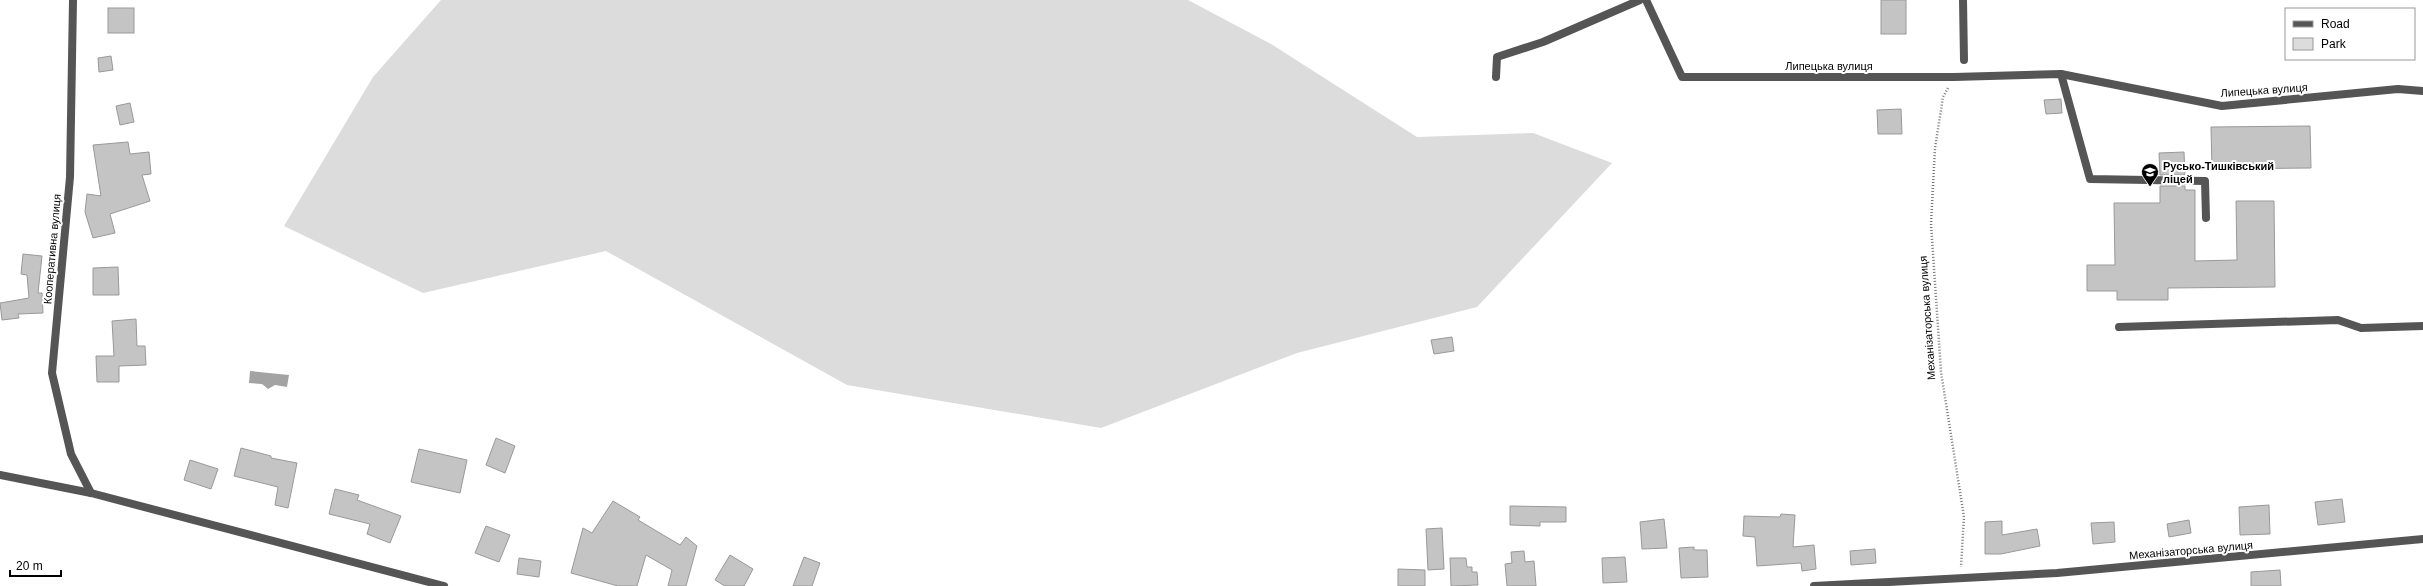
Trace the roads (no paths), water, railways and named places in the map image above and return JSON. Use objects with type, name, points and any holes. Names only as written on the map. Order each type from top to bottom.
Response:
[{"type":"street","name":"Кооперативна вулиця","points":[[73,0],[70,177],[52,373],[71,454],[90,493]]},
{"type":"street","points":[[1496,77],[1497,57],[1543,42],[1640,0]]},
{"type":"street","name":"Липецька вулиця","points":[[1646,0],[1682,77],[1954,77],[2061,74],[2222,106],[2398,89],[2423,91]]},
{"type":"street","points":[[1963,0],[1964,60]]},
{"type":"street","points":[[2061,74],[2090,179],[2205,181],[2206,218]]},
{"type":"street","points":[[2119,327],[2338,320],[2361,328],[2423,326]]},
{"type":"street","points":[[0,475],[90,493],[444,586]]},
{"type":"street","name":"Механізаторська вулиця","points":[[1814,586],[2058,573],[2423,539]]},
{"type":"place","name":"Русько-Тишківський ліцей","points":[[2150,187]]}]
